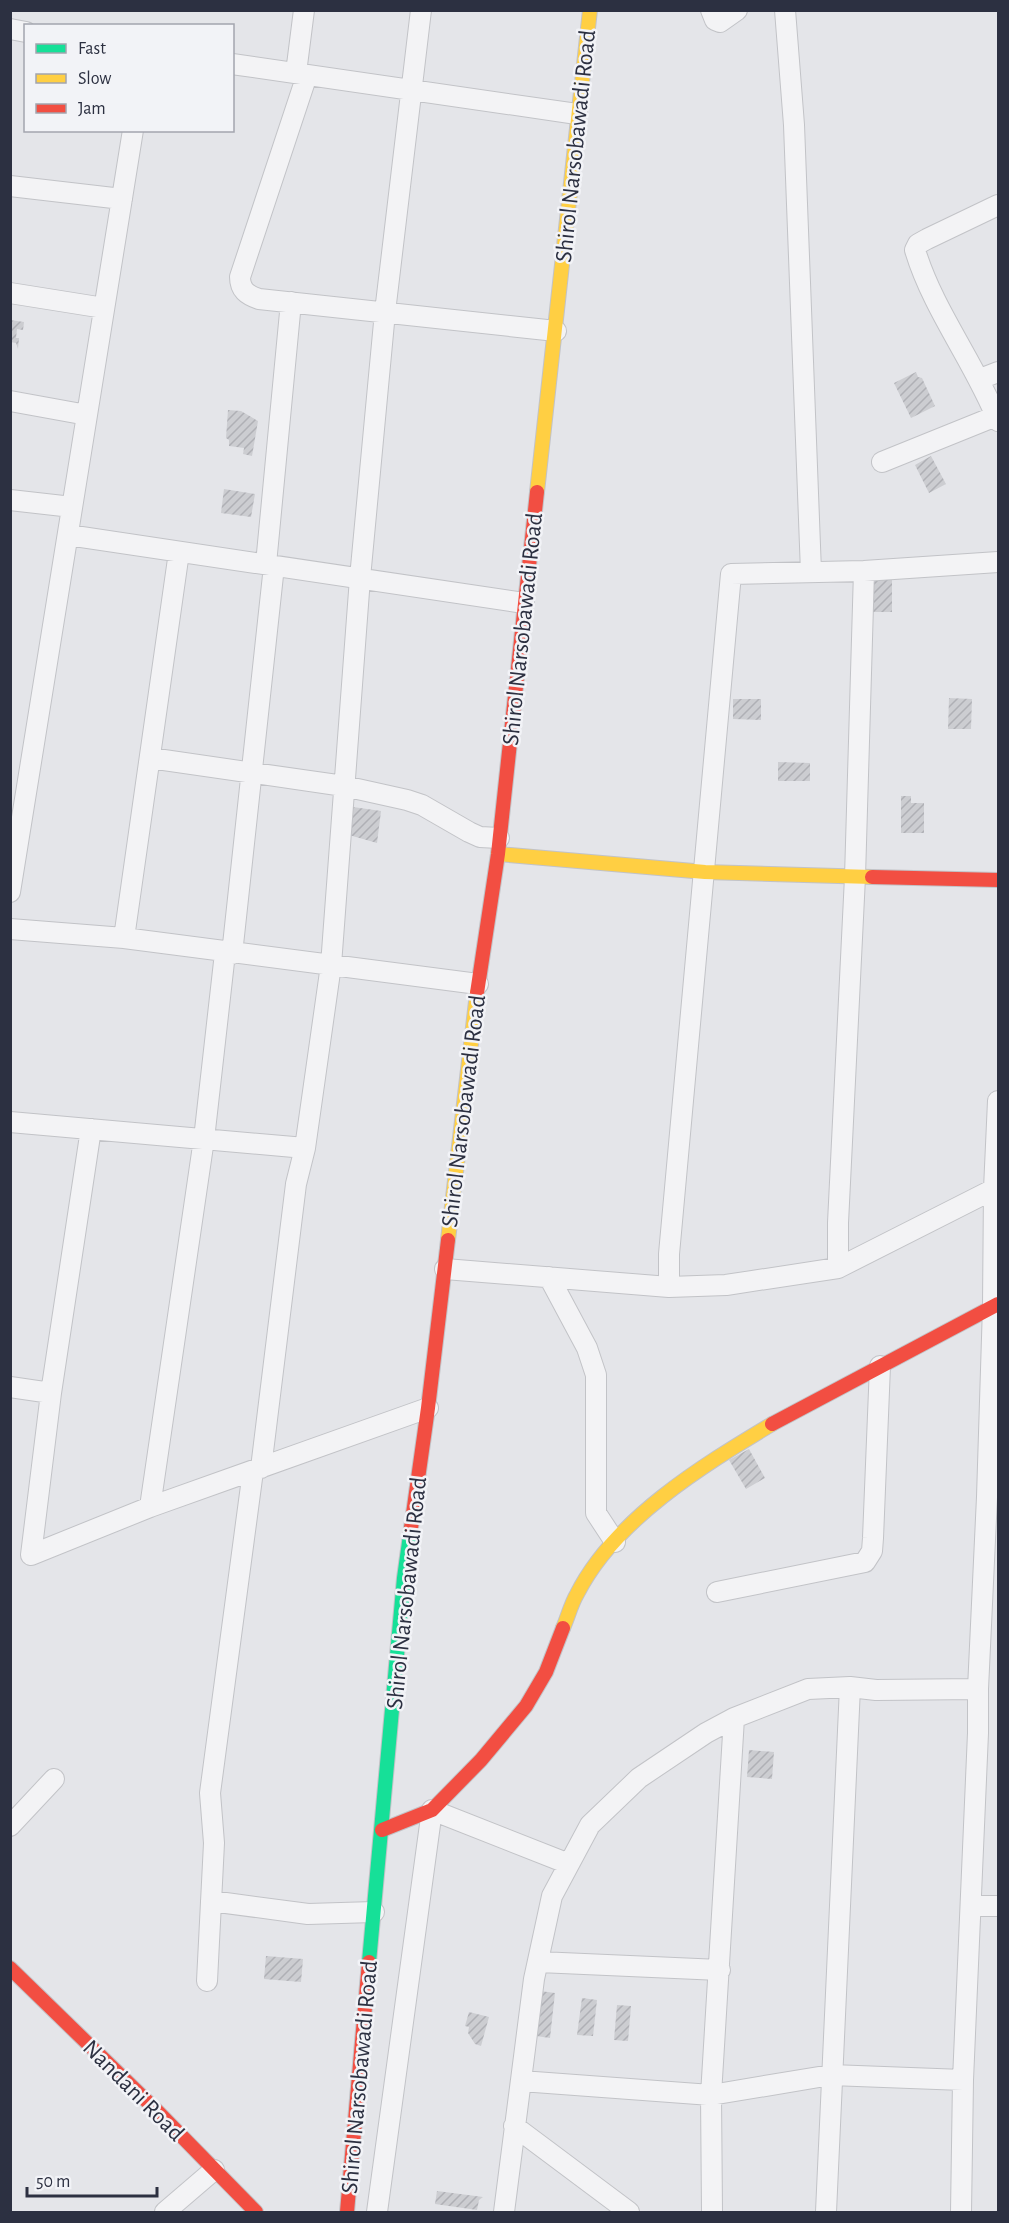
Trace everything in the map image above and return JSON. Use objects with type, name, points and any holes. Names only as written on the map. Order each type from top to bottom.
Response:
[{"type":"main road","name":"Shirol Narsobawadi Road","points":[[347,2212],[404,1578],[428,1408],[478,984],[499,846],[524,603],[556,330],[566,212],[590,10]]},
{"type":"main road","points":[[499,846],[705,872],[999,880]]},
{"type":"main road","points":[[381,1830],[432,1810],[481,1760],[526,1706],[546,1672],[577,1593],[604,1553],[639,1515],[715,1458],[781,1419],[996,1305]]},
{"type":"main road","name":"Nandani Road","points":[[10,1968],[156,2110],[256,2212]]},
{"type":"street","points":[[303,10],[301,74],[240,277],[240,284],[244,292],[259,299],[556,330]]},
{"type":"street","points":[[207,1981],[214,1843],[210,1793],[296,1184],[304,1148],[331,965],[360,578],[385,312],[421,10]]},
{"type":"street","points":[[711,10],[715,20],[720,22],[737,10]]},
{"type":"street","points":[[785,10],[795,125],[811,572]]},
{"type":"street","points":[[234,64],[577,114]]},
{"type":"street","points":[[10,891],[133,132]]},
{"type":"street","points":[[10,186],[122,198]]},
{"type":"street","points":[[882,462],[998,418],[980,379],[940,307],[915,250],[918,244],[927,239],[999,205]]},
{"type":"street","points":[[10,293],[105,308]]},
{"type":"street","points":[[150,1507],[204,1139],[250,774],[270,565],[291,302]]},
{"type":"street","points":[[980,379],[999,372]]},
{"type":"street","points":[[10,401],[87,415]]},
{"type":"street","points":[[10,500],[72,507]]},
{"type":"street","points":[[68,535],[524,603]]},
{"type":"street","points":[[124,938],[179,552]]},
{"type":"street","points":[[669,1287],[669,1254],[731,574],[864,572],[999,562]]},
{"type":"street","points":[[838,1268],[838,1223],[855,877],[864,572]]},
{"type":"street","points":[[150,758],[344,786],[422,805],[499,846]]},
{"type":"street","points":[[10,929],[124,938],[478,984]]},
{"type":"street","points":[[961,2212],[963,2080],[978,1689],[991,1610],[999,1101]]},
{"type":"street","points":[[10,1122],[304,1148]]},
{"type":"street","points":[[91,1129],[51,1393],[31,1555],[150,1507],[428,1408]]},
{"type":"street","points":[[445,1269],[669,1287],[726,1285],[838,1268],[996,1188]]},
{"type":"street","points":[[549,1278],[587,1348],[596,1375],[596,1513],[615,1542]]},
{"type":"street","points":[[717,1592],[865,1562],[869,1556],[873,1538],[880,1366]]},
{"type":"street","points":[[10,1387],[51,1393]]},
{"type":"street","points":[[504,2212],[534,1979],[552,1896],[590,1825],[639,1778],[706,1733],[734,1718],[808,1689],[850,1687],[978,1689]]},
{"type":"street","points":[[826,2212],[850,1687]]},
{"type":"street","points":[[712,2212],[711,2095],[734,1718]]},
{"type":"street","points":[[10,1826],[54,1779]]},
{"type":"street","points":[[377,2212],[432,1810],[569,1864]]},
{"type":"street","points":[[211,1901],[308,1914],[374,1912]]},
{"type":"street","points":[[971,1906],[999,1906]]},
{"type":"street","points":[[539,1962],[720,1970]]},
{"type":"street","points":[[520,2081],[711,2095],[831,2075],[963,2080]]},
{"type":"street","points":[[514,2126],[629,2212]]},
{"type":"street","points":[[165,2212],[214,2170]]},
{"type":"building","points":[[10,320],[24,322],[23,330],[17,329],[18,349],[16,343],[10,342]]},
{"type":"building","points":[[916,372],[918,377],[922,378],[935,406],[911,418],[894,383]]},
{"type":"building","points":[[228,410],[241,411],[258,421],[252,456],[243,454],[244,448],[229,446],[229,440],[226,438]]},
{"type":"building","points":[[931,456],[946,484],[929,493],[915,465]]},
{"type":"building","points":[[224,489],[255,494],[251,517],[221,513]]},
{"type":"building","points":[[871,577],[892,577],[892,612],[871,612]]},
{"type":"building","points":[[949,698],[972,699],[971,729],[948,729]]},
{"type":"building","points":[[733,699],[761,699],[761,720],[733,719]]},
{"type":"building","points":[[778,762],[810,763],[810,781],[778,781]]},
{"type":"building","points":[[901,796],[911,796],[911,803],[924,803],[924,833],[901,833]]},
{"type":"building","points":[[353,807],[381,811],[377,843],[349,835]]},
{"type":"building","points":[[749,1449],[765,1478],[746,1489],[729,1460]]},
{"type":"building","points":[[749,1750],[774,1752],[772,1779],[747,1777]]},
{"type":"building","points":[[266,1956],[303,1959],[301,1982],[264,1979]]},
{"type":"building","points":[[540,1991],[555,1993],[550,2038],[536,2036]]},
{"type":"building","points":[[582,1998],[597,2000],[593,2036],[577,2035]]},
{"type":"building","points":[[617,2005],[631,2006],[628,2041],[614,2040]]},
{"type":"building","points":[[469,2012],[489,2017],[481,2046],[475,2044],[468,2033],[469,2027],[465,2026]]},
{"type":"building","points":[[437,2191],[483,2197],[479,2200],[477,2210],[435,2204]]},
{"type":"traffic: fast","points":[[369,1962],[404,1578],[411,1528]]},
{"type":"traffic: slow","points":[[537,492],[590,10]]},
{"type":"traffic: slow","points":[[498,854],[705,872],[872,877]]},
{"type":"traffic: slow","points":[[448,1240],[477,993]]},
{"type":"traffic: slow","points":[[563,1628],[575,1598],[593,1567],[637,1518],[690,1476],[772,1424]]},
{"type":"traffic: jam","points":[[477,993],[498,854],[537,492]]},
{"type":"traffic: jam","points":[[872,877],[998,880]]},
{"type":"traffic: jam","points":[[411,1528],[448,1240]]},
{"type":"traffic: jam","points":[[772,1424],[998,1304]]},
{"type":"traffic: jam","points":[[382,1830],[432,1810],[481,1760],[526,1706],[546,1672],[563,1628]]},
{"type":"traffic: jam","points":[[347,2212],[369,1962]]},
{"type":"traffic: jam","points":[[10,1968],[156,2110],[256,2212]]}]
